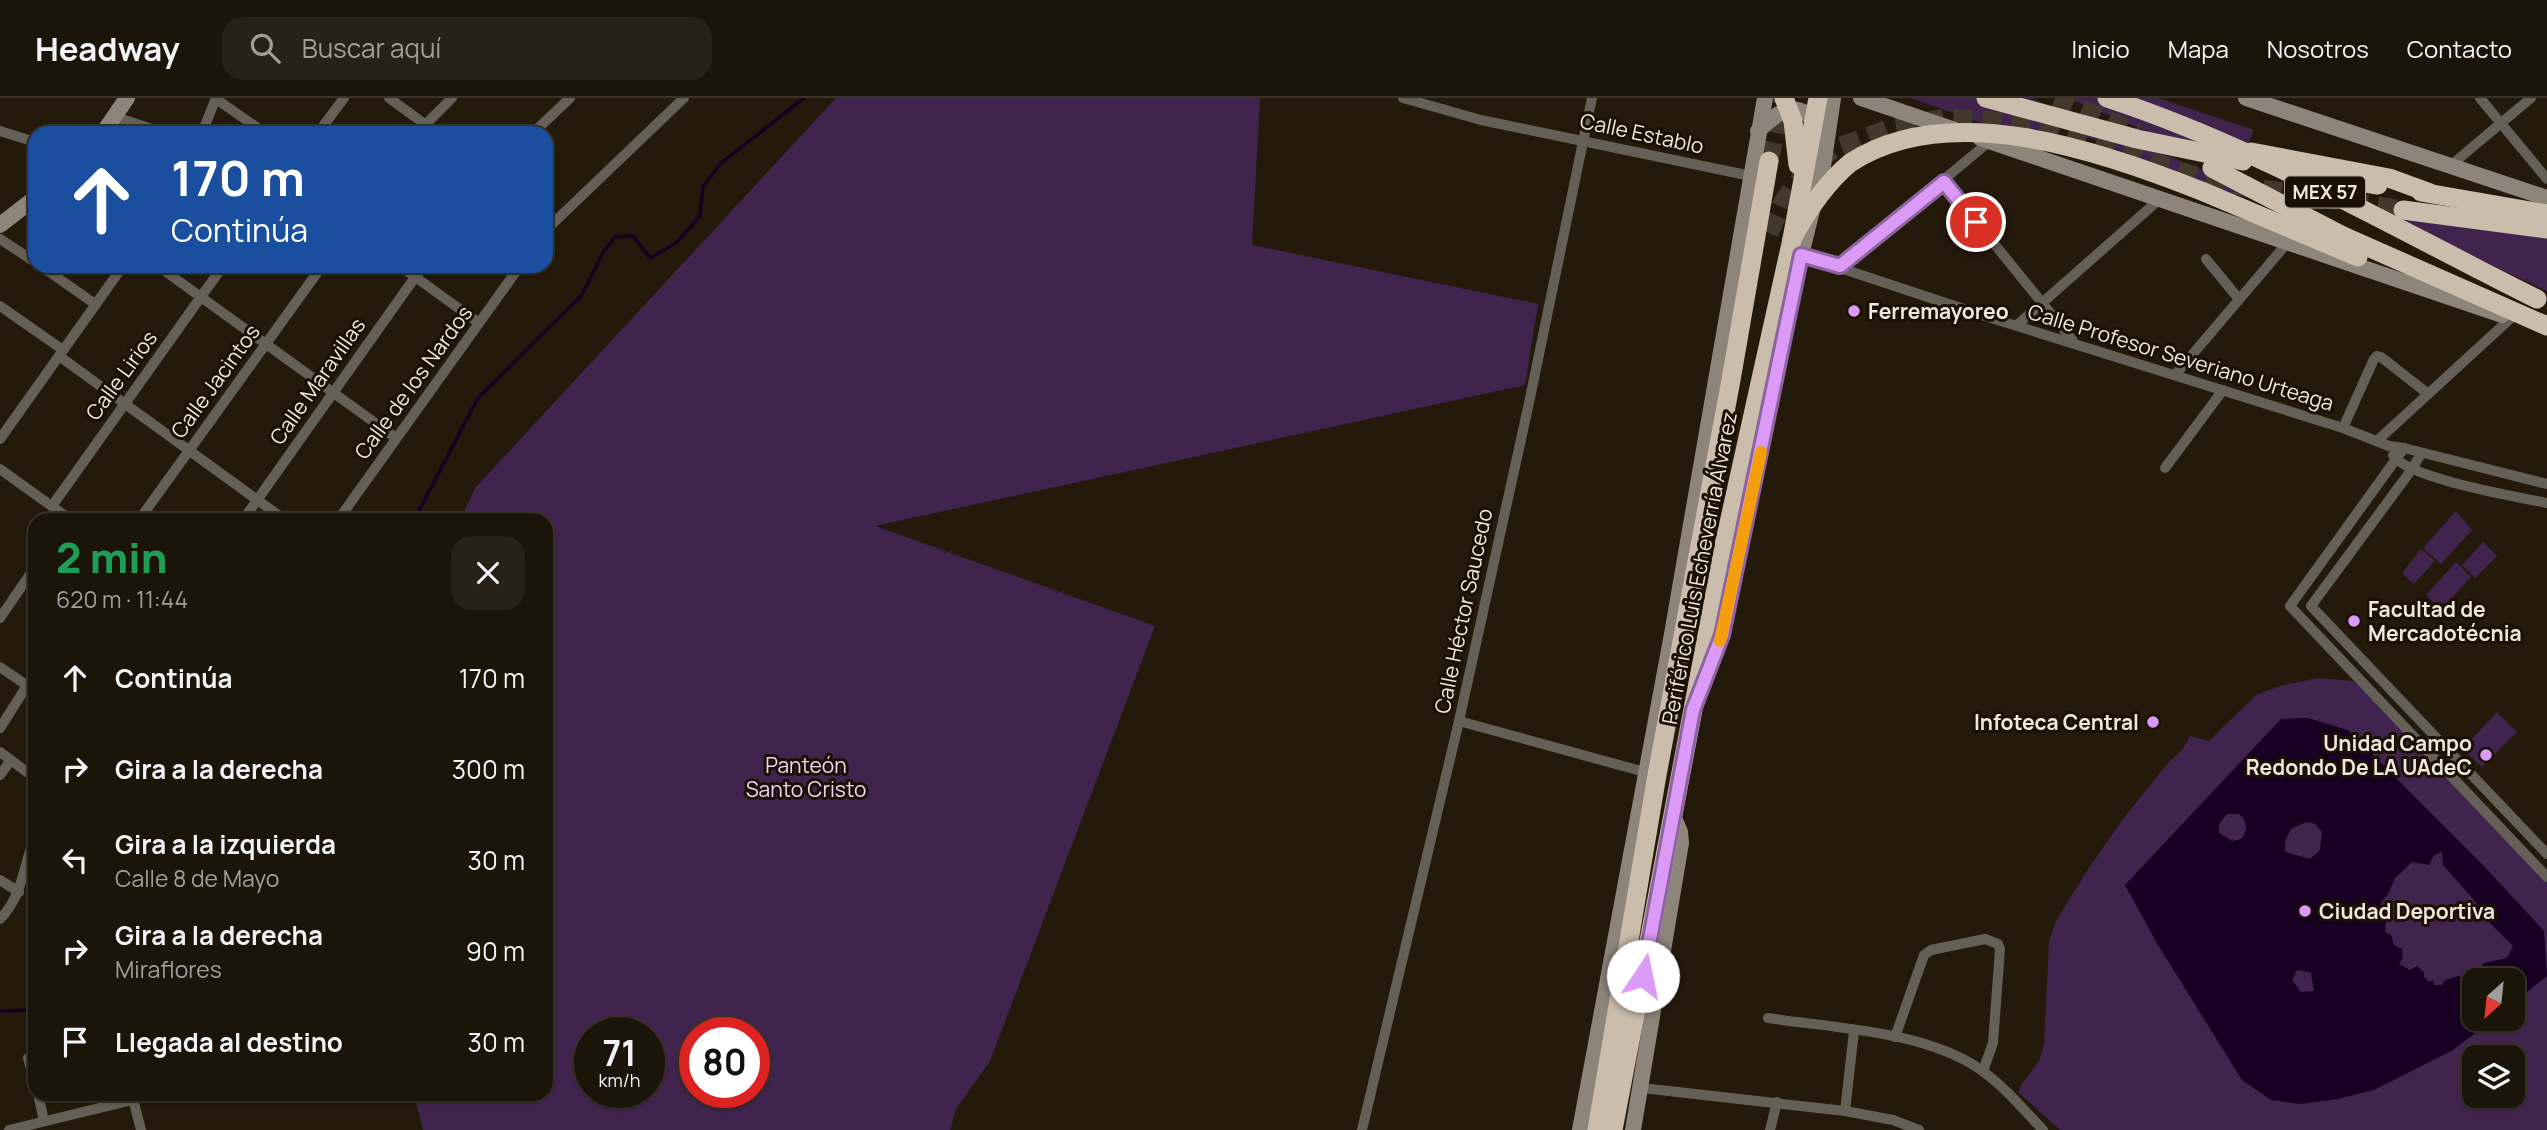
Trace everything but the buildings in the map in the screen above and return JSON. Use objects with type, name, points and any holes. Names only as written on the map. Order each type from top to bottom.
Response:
[{"type":"highway","points":[[1784,98],[1796,135],[1800,191]]},
{"type":"highway","name":"Periférico Luis Echeverría Álvarez","points":[[1613,1130],[1725,541],[1796,247],[1800,191],[1818,98]]},
{"type":"highway","name":"MEX 57","points":[[1986,98],[2137,139],[2326,177],[2371,179],[2430,193],[2547,214]]},
{"type":"highway","points":[[2018,98],[2113,125],[2371,179]]},
{"type":"highway","name":"MEX 57","points":[[2107,98],[2188,128],[2268,163],[2542,302]]},
{"type":"highway","points":[[1796,247],[1810,209],[1830,181],[1852,162],[1899,135],[1940,126],[1988,126],[2055,138],[2204,192],[2465,302]]},
{"type":"highway","name":"Periférico Luis Echeverría Álvarez","points":[[1597,1130],[1651,774],[1731,380],[1769,162]]},
{"type":"highway","points":[[2212,168],[2343,236],[2547,327]]},
{"type":"highway","points":[[2403,210],[2547,229]]},
{"type":"highway","points":[[1731,380],[1748,342],[1769,233]]},
{"type":"street","points":[[109,126],[127,98]]},
{"type":"street","points":[[323,126],[344,98]]},
{"type":"street","points":[[389,98],[419,126]]},
{"type":"street","points":[[423,126],[452,98]]},
{"type":"street","points":[[540,126],[570,98]]},
{"type":"street","points":[[553,218],[684,98]]},
{"type":"street","name":"Calle Establo","points":[[1403,98],[1481,120],[1751,176]]},
{"type":"street","name":"Calle Héctor Saucedo","points":[[1362,1130],[1459,721],[1592,98]]},
{"type":"street","points":[[1580,1130],[1651,774],[1672,634],[1765,98]]},
{"type":"street","points":[[1693,710],[1722,635],[1796,247],[1827,145],[1833,98]]},
{"type":"street","points":[[1861,98],[2511,318],[2547,327]]},
{"type":"street","points":[[1896,98],[1928,122]]},
{"type":"street","points":[[2246,98],[2279,102],[2450,166],[2547,198]]},
{"type":"street","points":[[2480,98],[2547,180]]},
{"type":"street","points":[[2450,166],[2531,98]]},
{"type":"street","points":[[205,126],[216,99],[255,126]]},
{"type":"street","points":[[1758,131],[1778,112],[1800,110],[1812,116],[1821,128],[1827,145]]},
{"type":"street","points":[[116,117],[143,126]]},
{"type":"street","points":[[0,131],[28,140]]},
{"type":"street","points":[[1840,266],[1990,141]]},
{"type":"street","points":[[1944,182],[2073,341]]},
{"type":"street","points":[[2017,325],[2161,198]]},
{"type":"street","points":[[0,225],[28,203]]},
{"type":"street","points":[[0,239],[28,257]]},
{"type":"street","points":[[2175,375],[2288,242]]},
{"type":"street","name":"Calle Profesor Severiano Urteaga","points":[[1796,247],[1840,266],[2343,428],[2389,446],[2547,484]]},
{"type":"street","points":[[2206,259],[2238,298]]},
{"type":"street","points":[[51,273],[95,304]]},
{"type":"street","points":[[0,439],[117,273]]},
{"type":"street","points":[[168,273],[396,438]]},
{"type":"street","name":"Calle Lirios","points":[[52,506],[218,273]]},
{"type":"street","name":"Calle Jacintos","points":[[144,513],[317,273]]},
{"type":"street","points":[[410,273],[479,323]]},
{"type":"street","name":"Calle Maravillas","points":[[248,513],[418,273]]},
{"type":"street","name":"Calle de los Nardos","points":[[343,513],[515,273]]},
{"type":"street","points":[[0,306],[125,403],[276,513]]},
{"type":"street","points":[[2378,440],[2511,318]]},
{"type":"street","points":[[2343,428],[2377,356],[2427,393]]},
{"type":"street","points":[[2165,468],[2223,390]]},
{"type":"street","points":[[2389,446],[2396,461],[2412,469],[2458,484],[2547,503]]},
{"type":"street","points":[[2404,448],[2290,606],[2547,877]]},
{"type":"street","points":[[2421,454],[2311,606],[2547,854]]},
{"type":"street","points":[[0,469],[61,513]]},
{"type":"street","points":[[0,618],[28,580]]},
{"type":"street","points":[[0,667],[28,687]]},
{"type":"street","points":[[0,728],[28,693]]},
{"type":"street","points":[[1459,721],[1651,774]]},
{"type":"street","points":[[0,752],[28,773]]},
{"type":"street","points":[[0,775],[11,760]]},
{"type":"street","points":[[1633,1130],[1681,843],[1674,818]]},
{"type":"street","points":[[0,919],[19,892],[28,861]]},
{"type":"street","points":[[0,880],[19,892]]},
{"type":"street","points":[[1895,1037],[1924,955],[1931,950],[1985,939],[1992,941],[2000,949],[1993,1043],[1983,1071]]},
{"type":"street","points":[[1768,1018],[1895,1037],[1948,1051],[1983,1071],[2043,1130]]},
{"type":"street","points":[[1845,1111],[1854,1031]]},
{"type":"street","points":[[1642,1088],[1845,1111],[1893,1120],[1919,1130]]},
{"type":"street","points":[[39,1101],[44,1121]]},
{"type":"street","points":[[9,1130],[117,1101]]},
{"type":"street","points":[[133,1101],[141,1130]]},
{"type":"street","points":[[1770,1130],[1777,1102]]},
{"type":"green space","name":"Panteón Santo Cristo","points":[[836,98],[1260,98],[1252,245],[1538,304],[1525,385],[875,526],[1155,626],[990,1061],[956,1109],[950,1130],[423,1130],[416,1101],[553,1101],[553,513],[463,513],[476,487]]},
{"type":"green space","points":[[1911,98],[2031,98],[2248,192],[2246,198],[2178,176],[2060,125],[2057,150]]},
{"type":"green space","points":[[2068,98],[2158,98],[2254,130],[2237,169]]},
{"type":"green space","points":[[2385,211],[2547,232],[2547,291],[2445,243]]},
{"type":"green space","points":[[2456,511],[2472,530],[2441,564],[2423,548]]},
{"type":"green space","points":[[2483,542],[2497,556],[2475,578],[2462,565]]},
{"type":"green space","points":[[2421,549],[2435,561],[2414,584],[2402,573]]},
{"type":"green space","points":[[2456,562],[2471,577],[2441,610],[2426,595]]},
{"type":"green space","name":"Ciudad Deportiva","points":[[2318,678],[2354,681],[2547,882],[2547,1130],[2060,1130],[2018,1092],[2039,1061],[2044,1045],[2049,941],[2056,921],[2126,815],[2168,763],[2183,749],[2190,736],[2209,741],[2256,695],[2280,686]]},
{"type":"green space","points":[[2497,712],[2517,732],[2482,767],[2463,749]]},
{"type":"shaded area","points":[[2308,718],[2348,730],[2482,864],[2544,931],[2547,976],[2525,993],[2525,968],[2481,968],[2484,963],[2507,958],[2513,946],[2490,923],[2443,865],[2442,852],[2434,855],[2429,865],[2412,862],[2395,878],[2380,905],[2386,920],[2385,932],[2391,935],[2394,945],[2402,949],[2403,958],[2399,964],[2410,970],[2417,966],[2429,982],[2433,980],[2434,985],[2442,985],[2445,980],[2462,977],[2462,1031],[2478,1031],[2453,1050],[2374,1090],[2300,1104],[2271,1100],[2242,1080],[2158,945],[2125,885],[2281,719]],"holes":[[[2227,814],[2239,814],[2244,820],[2246,829],[2241,839],[2232,841],[2219,833],[2219,824]],[[2306,822],[2315,824],[2322,832],[2320,850],[2310,859],[2285,852],[2285,841],[2291,829]],[[2297,970],[2311,973],[2314,991],[2301,992],[2292,980]]]},
{"type":"waterway","points":[[418,513],[478,398],[582,295],[604,251],[615,237],[633,236],[650,258],[676,243],[700,216],[703,187],[720,164],[804,98]]},
{"type":"waterway","points":[[0,1011],[28,1010]]},
{"type":"tunnel","points":[[2055,98],[2138,133]]},
{"type":"tunnel","points":[[1769,161],[1783,99]]},
{"type":"tunnel","points":[[1769,233],[1783,202],[1794,186],[1834,149],[1888,129],[1947,118],[1985,120],[2057,130],[2185,173],[2228,184],[2403,210]]},
{"type":"slow traffic","points":[[1720,641],[1761,452]]},
{"type":"place","name":"Ferremayoreo","points":[[1854,311]]},
{"type":"place","name":"Facultad de Mercadotécnia","points":[[2354,621]]},
{"type":"place","name":"Infoteca Central","points":[[2153,722]]},
{"type":"place","name":"Unidad Campo Redondo De LA UAdeC","points":[[2486,755]]},
{"type":"place","name":"Ciudad Deportiva","points":[[2305,911]]},
{"type":"route","points":[[1643,976],[1693,710],[1722,635],[1801,255],[1840,266],[1944,182],[1976,222]]}]
